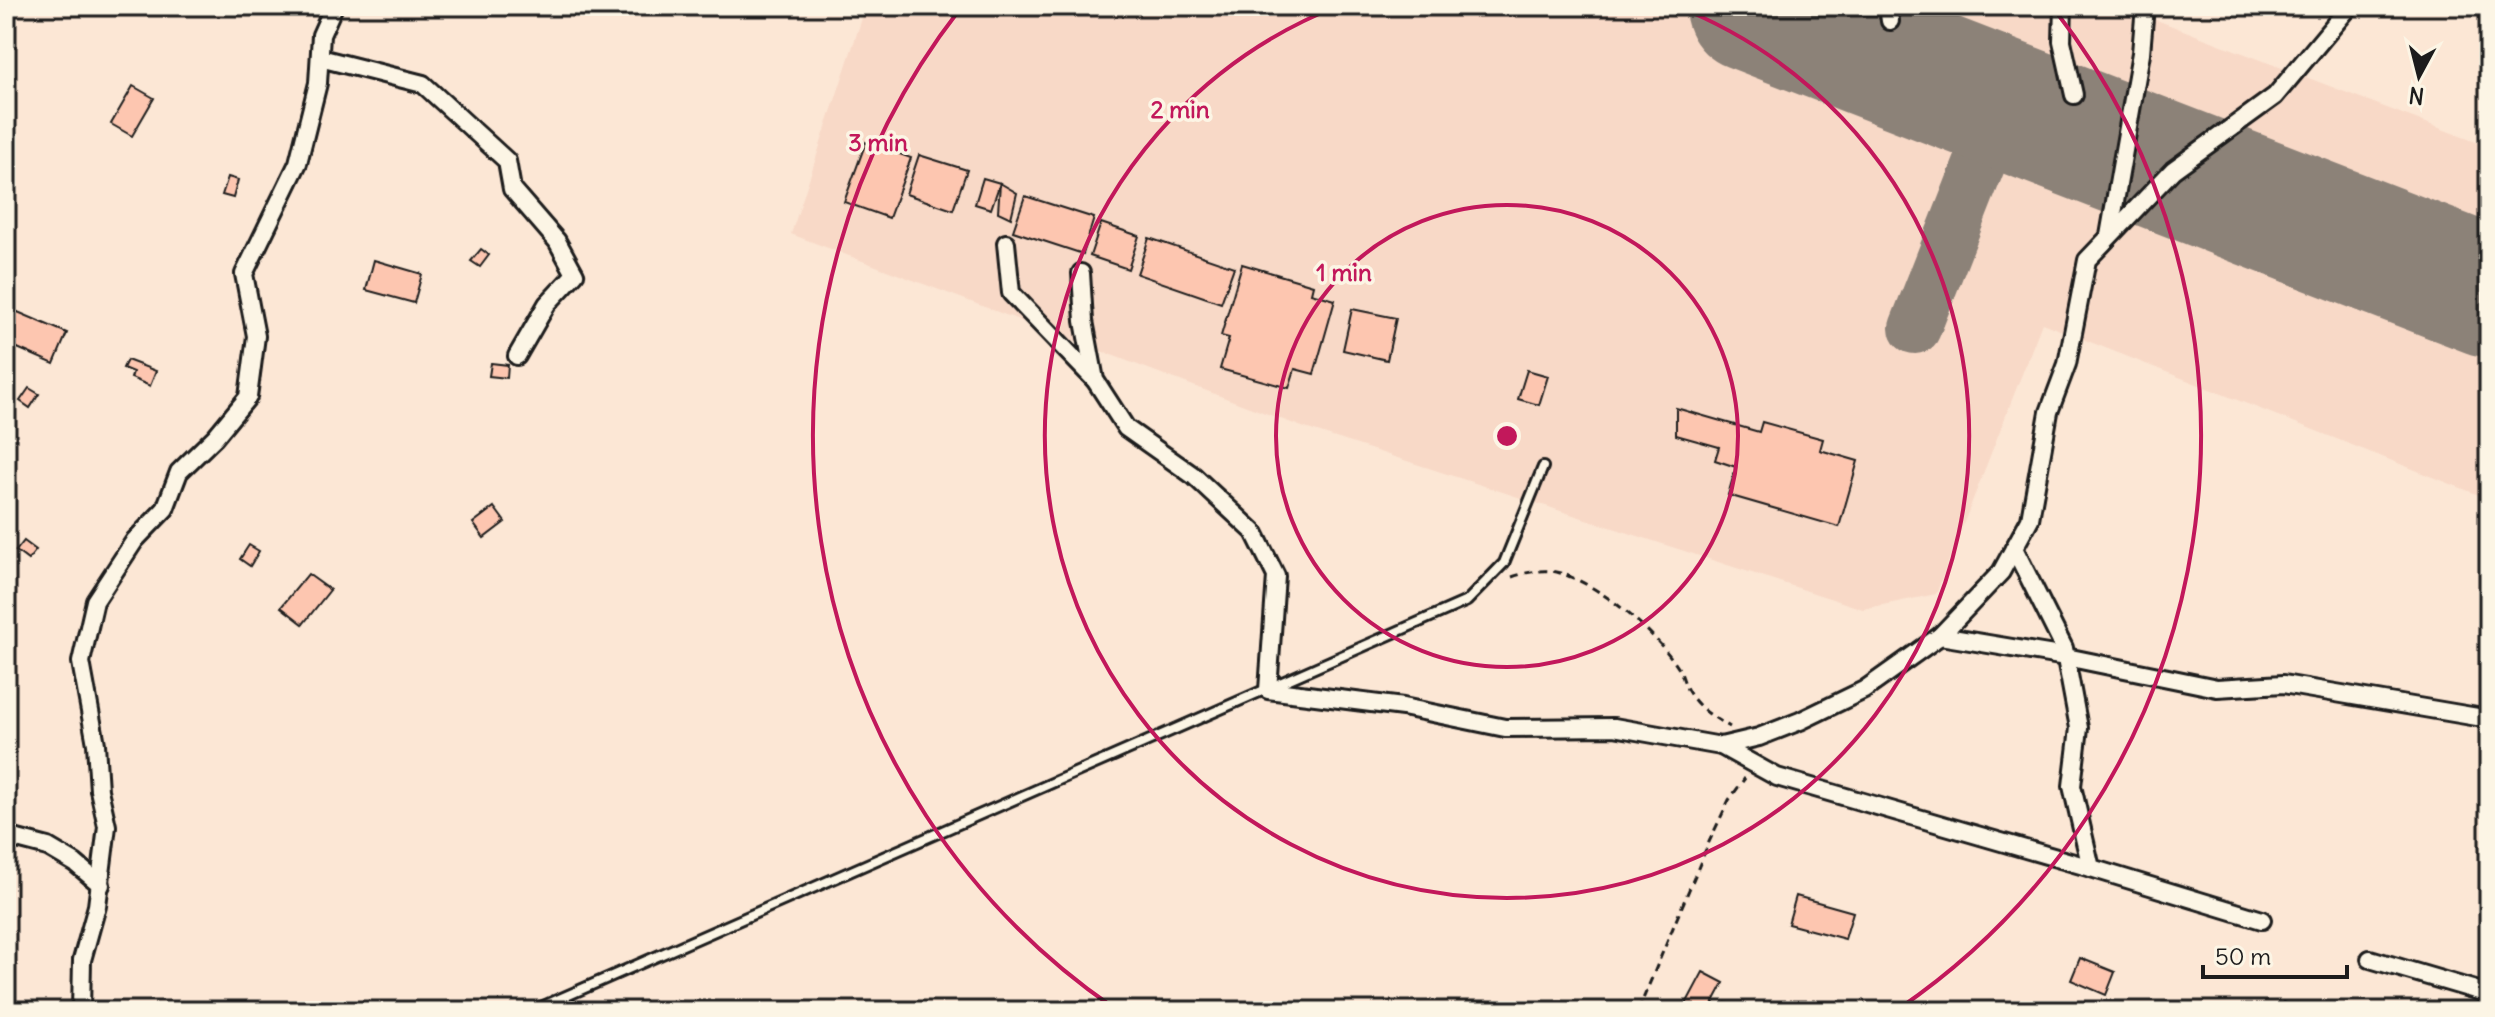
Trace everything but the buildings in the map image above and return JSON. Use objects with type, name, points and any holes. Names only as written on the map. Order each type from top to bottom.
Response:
[{"type":"street","points":[[81,1011],[82,960],[101,885],[107,826],[81,662],[95,601],[135,540],[165,509],[179,472],[215,437],[248,397],[256,336],[244,274],[298,163],[318,83],[321,35],[334,6]]},
{"type":"street","points":[[2063,6],[2062,41],[2074,95]]},
{"type":"street","points":[[2109,237],[2141,53],[2145,6]]},
{"type":"street","points":[[1721,746],[1759,737],[1800,721],[1864,690],[1940,636],[2001,572],[2030,519],[2049,412],[2067,364],[2087,260],[2173,170],[2275,96],[2350,6]]},
{"type":"street","points":[[320,58],[423,84],[507,161],[512,189],[557,241],[575,274],[547,304],[517,356]]},
{"type":"street","points":[[1006,243],[1011,293],[1095,380],[1126,428],[1194,476],[1254,532],[1276,576],[1268,690],[1403,707],[1505,728],[1614,727],[1721,746],[1777,777],[2262,920]]},
{"type":"street","points":[[1081,273],[1084,321],[1095,380]]},
{"type":"street","points":[[2014,548],[2064,648],[2079,728],[2072,786],[2091,868]]},
{"type":"street","points":[[1940,636],[2066,657],[2217,688],[2283,684],[2489,719]]},
{"type":"street","points":[[6,836],[48,847],[75,863],[101,885]]},
{"type":"street","points":[[2370,959],[2489,994]]},
{"type":"lane","points":[[532,1011],[1467,601],[1504,563],[1543,467]]},
{"type":"shaded area","points":[[866,6],[2120,6],[2489,147],[2489,499],[2042,323],[1936,594],[1863,609],[1305,428],[791,234]]},
{"type":"taxiway","points":[[1915,328],[2003,104]]},
{"type":"runway","points":[[1750,6],[2489,292]]}]
